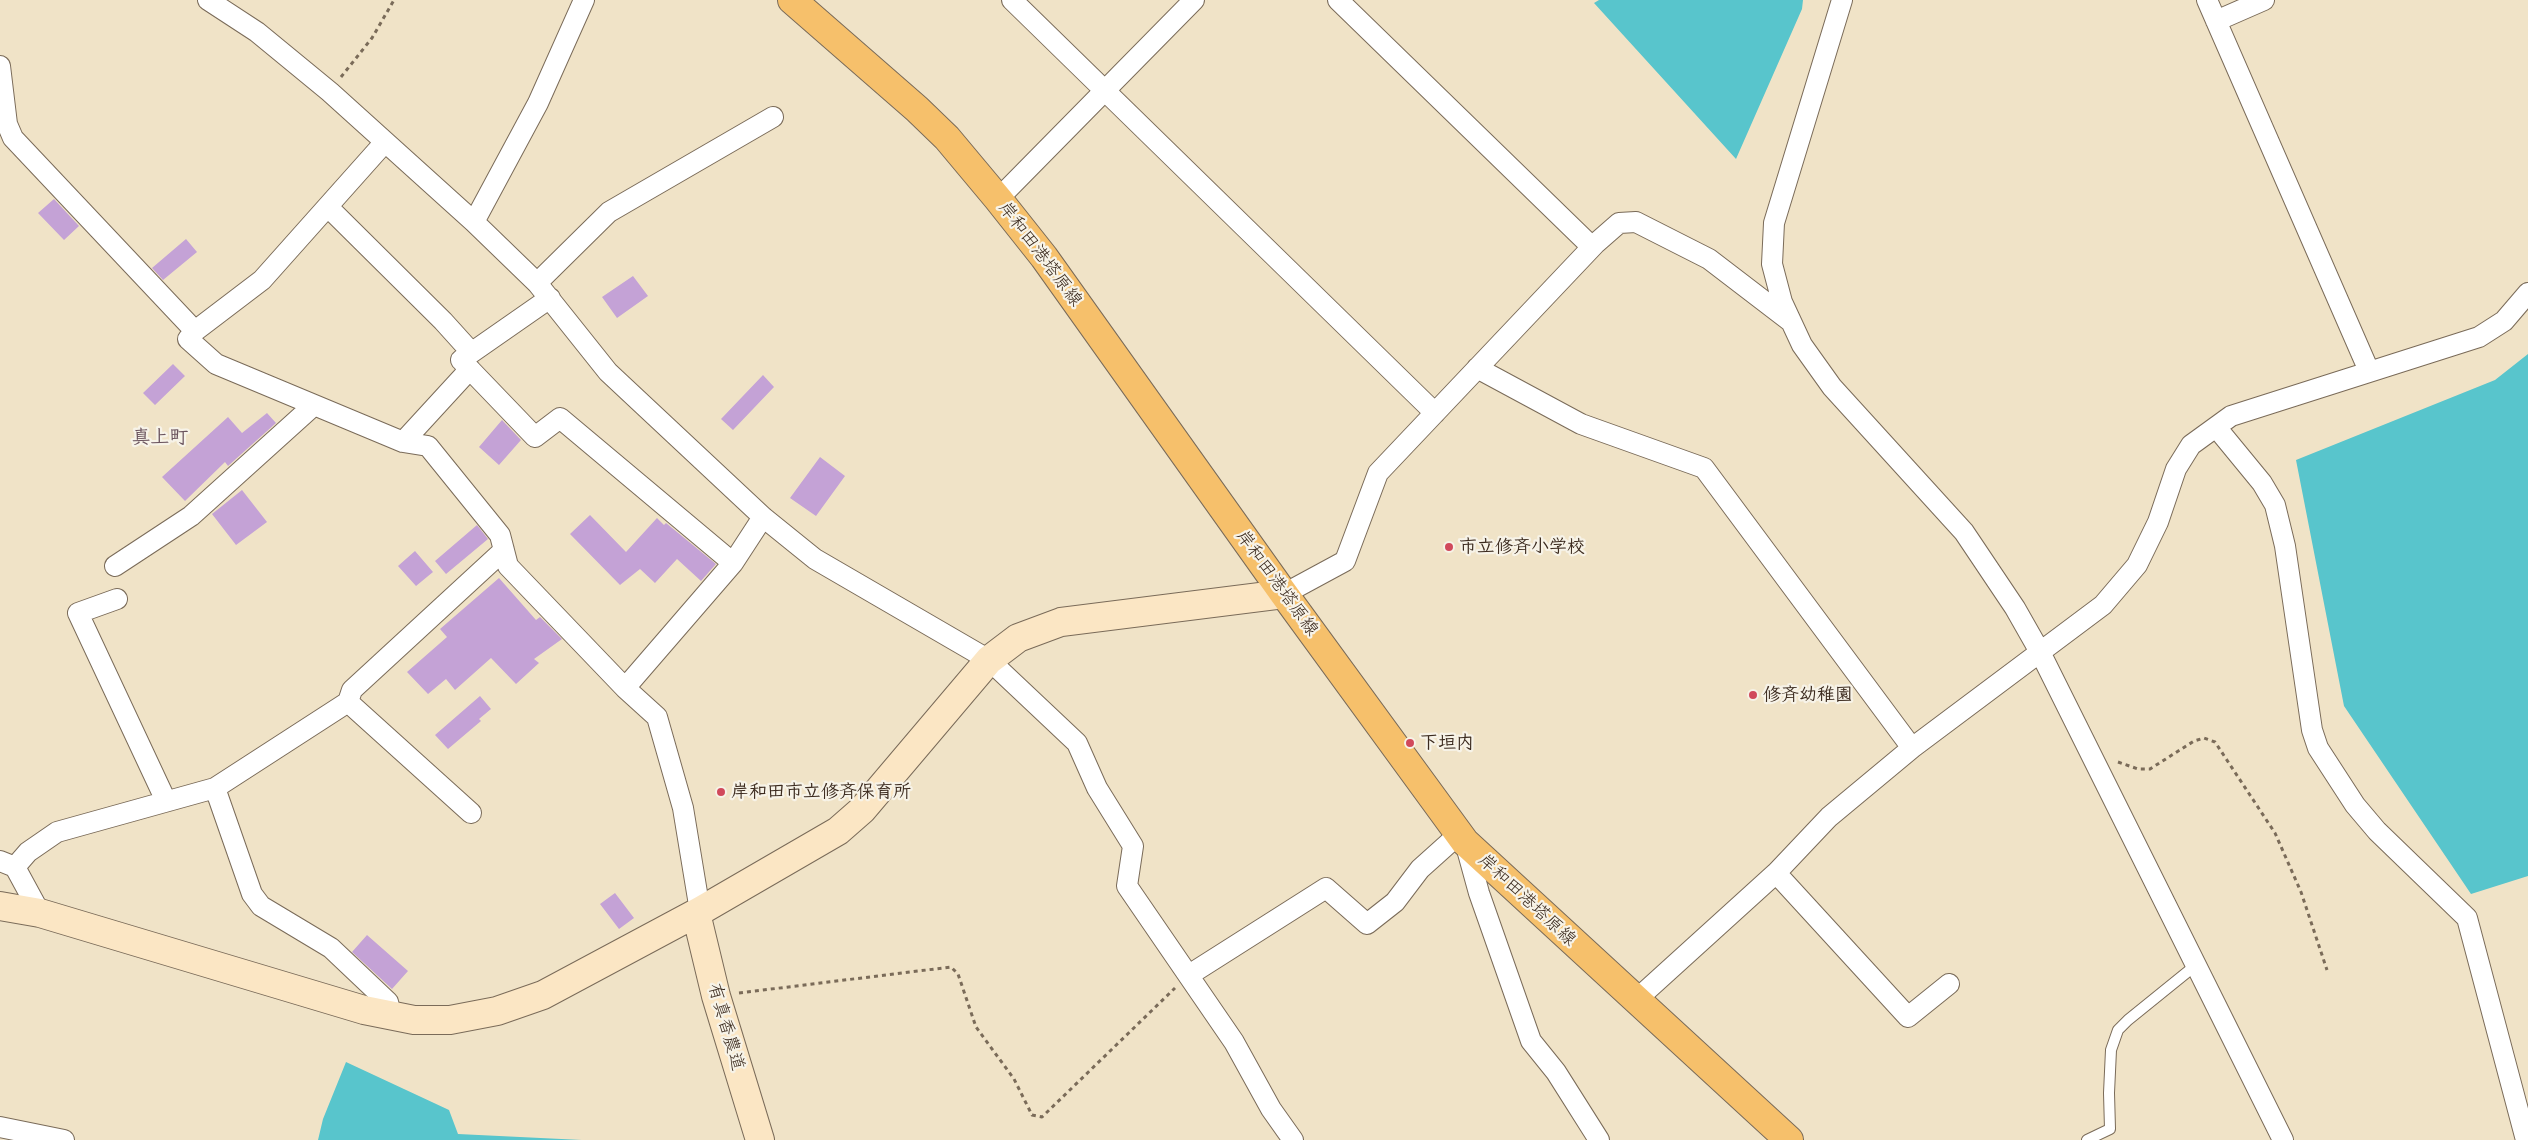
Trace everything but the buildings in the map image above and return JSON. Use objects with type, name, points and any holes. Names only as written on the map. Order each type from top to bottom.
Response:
[{"type":"main road","name":"岸和田港塔原線","points":[[792,0],[917,109],[947,138],[998,199],[1044,257],[1284,594],[1462,838],[1790,1140]]},
{"type":"street","points":[[208,0],[257,32],[330,92],[474,222],[537,282],[608,372],[763,517],[815,559],[989,660],[1077,743],[1097,788],[1133,846],[1127,886],[1234,1042],[1271,1109],[1294,1140]]},
{"type":"street","points":[[474,222],[538,103],[584,0]]},
{"type":"street","points":[[1012,0],[1435,413]]},
{"type":"street","points":[[998,199],[1194,0]]},
{"type":"street","points":[[1338,0],[1592,247]]},
{"type":"street","points":[[1842,0],[1774,223],[1772,264],[1782,302],[1802,344],[1832,387],[1964,532],[2016,608],[2087,745],[2283,1140]]},
{"type":"street","points":[[2207,0],[2369,371]]},
{"type":"street","points":[[2216,20],[2264,0]]},
{"type":"street","points":[[0,66],[7,124],[13,138],[195,331]]},
{"type":"street","points":[[537,282],[609,212],[773,117]]},
{"type":"street","points":[[385,142],[262,280],[195,331],[188,339],[216,364],[403,442],[428,446],[500,534],[508,566],[625,688],[657,717],[683,808],[698,912]]},
{"type":"street","points":[[328,207],[443,321],[470,361],[535,437],[560,418],[733,563]]},
{"type":"street","points":[[0,906],[40,913],[364,1010],[414,1020],[450,1020],[497,1011],[542,995],[698,912],[838,831],[862,810],[989,660],[1018,638],[1061,622],[1284,594],[1345,561],[1378,473],[1592,247],[1619,223],[1636,222],[1709,259],[1792,322]]},
{"type":"street","points":[[1636,1000],[1776,873],[1829,817],[1912,748],[2103,605],[2137,565],[2158,522],[2176,468],[2191,445],[2230,416],[2479,337],[2504,321],[2528,293]]},
{"type":"street","points":[[403,442],[470,361],[550,298]]},
{"type":"street","points":[[1477,368],[1581,424],[1704,468],[1912,748]]},
{"type":"street","points":[[115,566],[192,516],[314,405]]},
{"type":"street","points":[[2216,427],[2262,483],[2275,505],[2285,546],[2312,730],[2318,748],[2355,805],[2371,825],[2467,918],[2526,1140]]},
{"type":"street","points":[[625,688],[733,563],[763,517]]},
{"type":"street","points":[[40,913],[8,864],[57,832],[215,788],[348,702],[352,690],[504,550]]},
{"type":"street","points":[[117,599],[78,613],[166,801]]},
{"type":"street","points":[[348,702],[471,813]]},
{"type":"street","points":[[215,788],[252,894],[261,906],[331,948],[388,1002],[391,1015]]},
{"type":"street","points":[[1189,975],[1326,888],[1367,924],[1395,902],[1420,869],[1462,838],[1479,893],[1531,1040],[1556,1072],[1599,1140]]},
{"type":"street","points":[[1776,873],[1908,1018],[1949,984]]},
{"type":"street","name":"有真香農道","points":[[698,912],[716,996],[760,1140]]},
{"type":"street","points":[[0,1127],[64,1140]]},
{"type":"lane","points":[[2087,1140],[2110,1129],[2108,1093],[2111,1050],[2118,1030],[2196,965]]},
{"type":"path","points":[[330,92],[372,38],[394,0]]},
{"type":"path","points":[[2087,745],[2120,764],[2138,769],[2150,769],[2194,740],[2204,738],[2215,742],[2274,833],[2301,892],[2328,970]]},
{"type":"path","points":[[716,996],[951,967],[958,974],[976,1026],[1014,1079],[1032,1115],[1042,1116],[1189,975]]},
{"type":"water","points":[[1599,0],[1803,0],[1802,9],[1736,159],[1594,3]]},
{"type":"water","points":[[2528,354],[2528,876],[2471,894],[2344,706],[2296,460],[2495,380]]},
{"type":"water","points":[[346,1062],[449,1110],[458,1134],[582,1140],[318,1140],[323,1119]]},
{"type":"place","name":"市立修斉小学校","points":[[1449,547]]},
{"type":"place","name":"修斉幼稚園","points":[[1753,695]]},
{"type":"place","name":"下垣内","points":[[1410,743]]},
{"type":"place","name":"岸和田市立修斉保育所","points":[[721,792]]},
{"type":"district","name":"真上町","points":[[160,438]]}]
